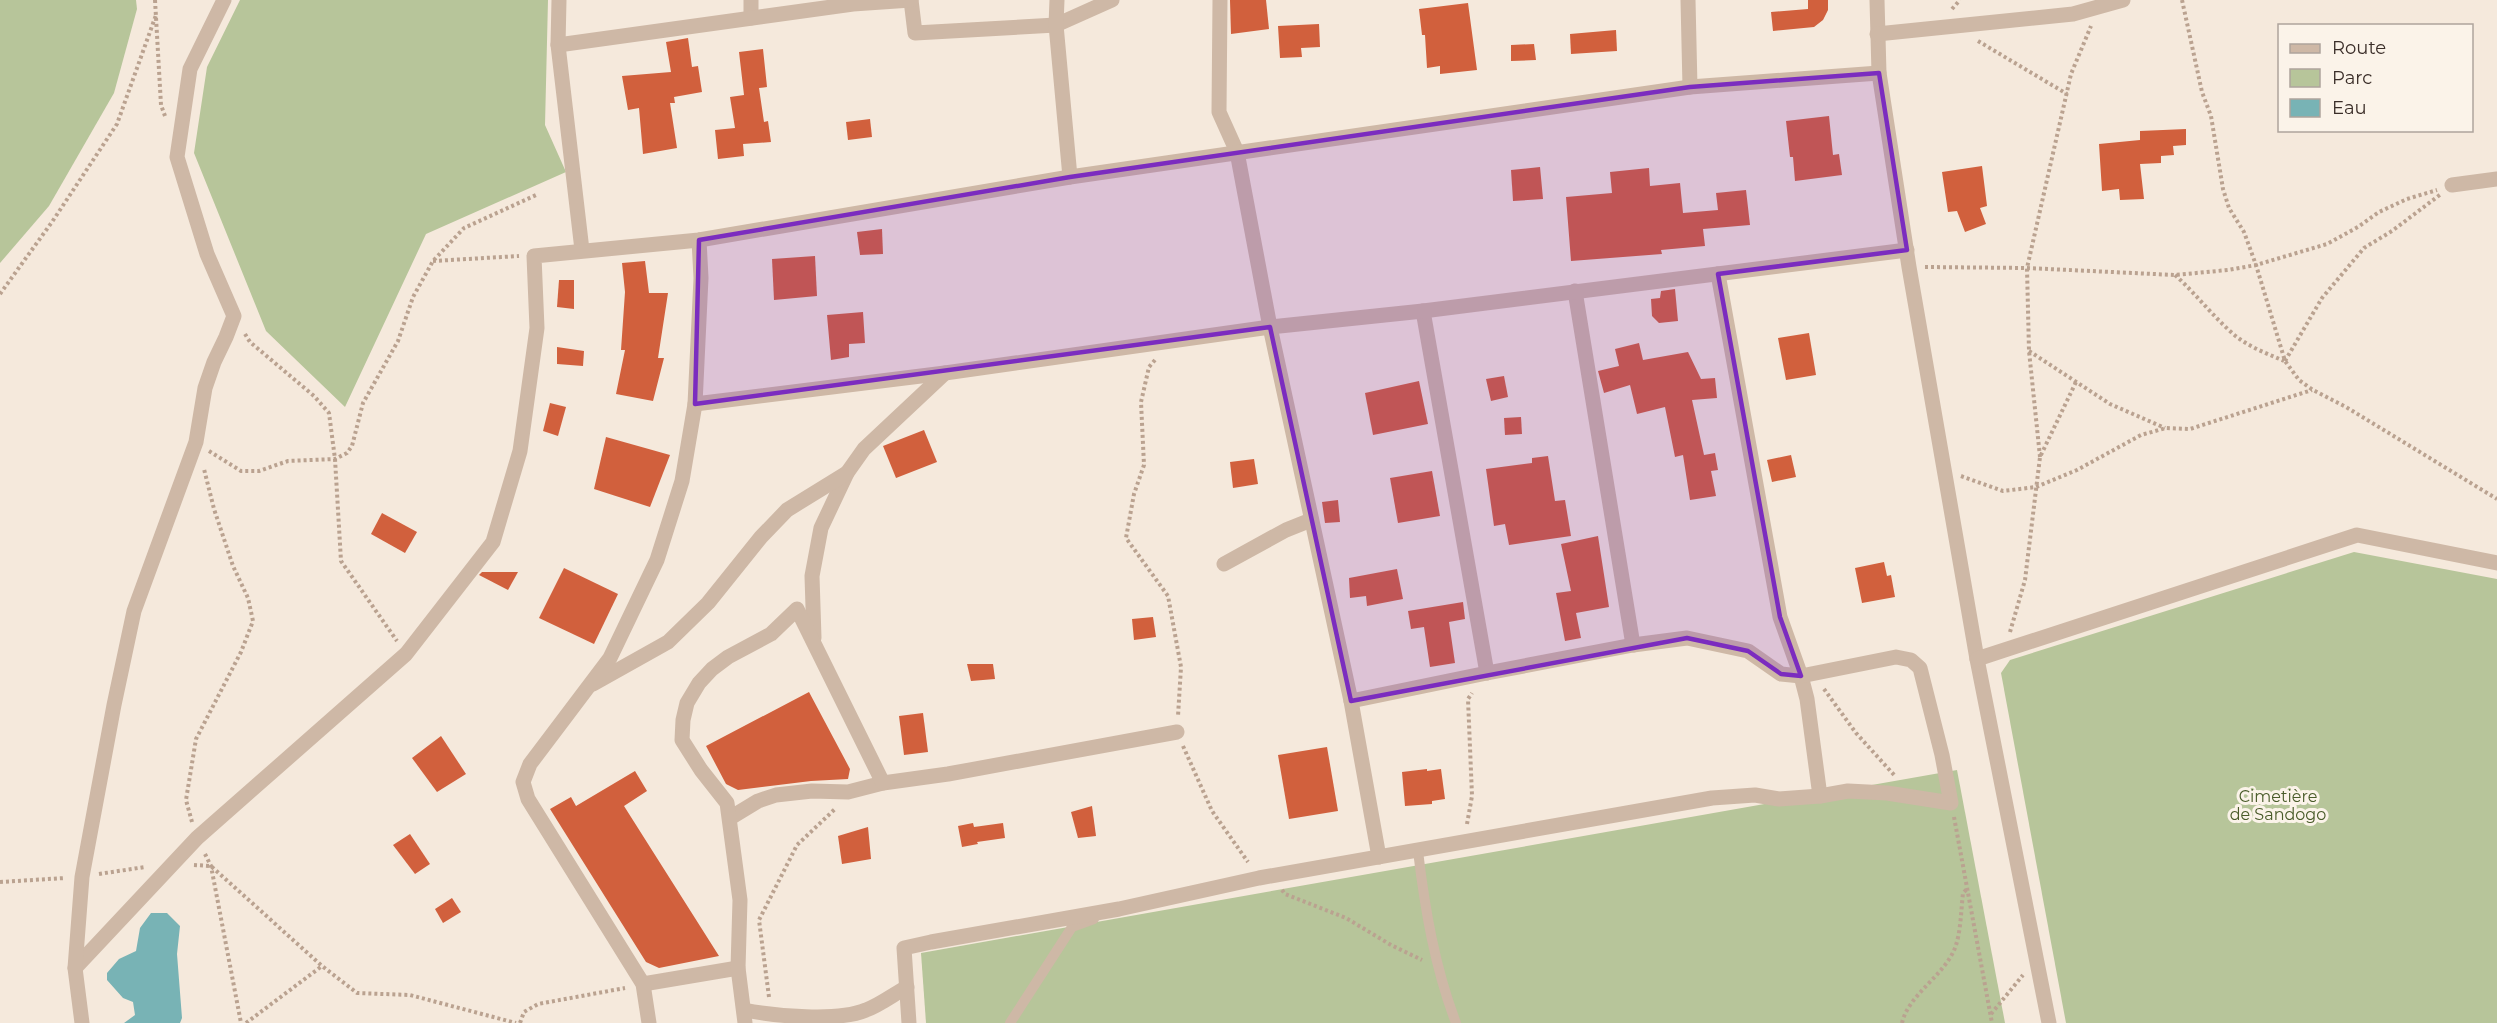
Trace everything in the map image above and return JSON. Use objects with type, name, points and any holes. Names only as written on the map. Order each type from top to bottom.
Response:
[{"type":"street","points":[[82,1023],[75,968],[82,877],[114,705],[135,611],[196,442],[205,388],[234,316],[207,255],[177,157],[190,69],[224,0]]},
{"type":"street","points":[[559,0],[558,45],[582,250]]},
{"type":"street","points":[[751,0],[751,18]]},
{"type":"street","points":[[558,45],[854,4],[911,0],[915,33],[1056,25],[1112,0]]},
{"type":"street","points":[[1057,0],[1056,25],[1070,177]]},
{"type":"street","points":[[1220,0],[1219,112],[1237,152],[1270,327],[1351,701],[1379,857]]},
{"type":"street","points":[[1688,0],[1690,87]]},
{"type":"street","points":[[1877,0],[1879,73],[1909,267],[1977,659],[2049,1023]]},
{"type":"street","points":[[1877,34],[2073,14],[2123,0]]},
{"type":"street","points":[[75,968],[196,838],[406,654],[456,593],[492,542],[520,451],[537,328],[534,256],[699,240],[1070,177],[1690,87],[1879,73]]},
{"type":"street","points":[[2452,185],[2497,179]]},
{"type":"street","points":[[649,1023],[643,984],[528,799],[523,782],[530,764],[610,658],[657,560],[682,480],[695,404],[701,278],[699,240]]},
{"type":"street","points":[[695,404],[1270,327],[1423,311],[1907,250]]},
{"type":"street","points":[[1718,274],[1780,617],[1807,675],[1807,699],[1820,796]]},
{"type":"street","points":[[1575,291],[1632,645]]},
{"type":"street","points":[[1423,311],[1487,673]]},
{"type":"street","points":[[814,645],[812,576],[821,528],[847,472],[864,449],[945,372]]},
{"type":"street","points":[[588,687],[668,642],[708,603],[761,537],[787,510],[847,472]]},
{"type":"street","points":[[1224,564],[1286,530],[1311,520]]},
{"type":"street","points":[[1977,659],[2356,535],[2497,563]]},
{"type":"street","points":[[883,783],[796,609],[771,634],[728,657],[712,669],[699,683],[687,703],[682,740],[701,770],[727,803],[730,818],[740,900],[738,968],[745,1017],[854,1014],[868,1010],[907,987]]},
{"type":"street","points":[[909,1023],[904,948],[1119,909],[1259,879],[1712,798],[1755,795],[1779,799],[1848,791],[1951,803],[1942,754],[1920,668],[1911,660],[1896,657],[1807,675],[1781,675],[1748,651],[1687,638],[1632,645],[1351,701]]},
{"type":"street","points":[[730,818],[758,801],[776,795],[848,792],[883,783],[1177,732]]},
{"type":"street","points":[[643,984],[738,968]]},
{"type":"lane","points":[[1419,851],[1424,902],[1438,968],[1456,1023]]},
{"type":"lane","points":[[1010,1023],[1072,927],[1119,909]]},
{"type":"path","points":[[155,0],[161,105],[168,126]]},
{"type":"path","points":[[2182,0],[2202,92],[2211,116],[2223,189],[2229,208],[2244,232],[2256,265],[2285,361],[2299,380],[2313,390],[2497,499]]},
{"type":"path","points":[[2005,650],[2025,580],[2040,457],[2029,351],[2027,268],[2072,74],[2098,8]]},
{"type":"path","points":[[0,294],[52,222],[117,124],[156,15]]},
{"type":"path","points":[[1971,37],[2067,94]]},
{"type":"path","points":[[1909,267],[2027,268],[2175,275],[2256,265],[2327,244],[2388,207],[2452,185]]},
{"type":"path","points":[[2285,361],[2322,298],[2364,248],[2392,231],[2452,185]]},
{"type":"path","points":[[196,442],[241,471],[259,471],[288,461],[335,459],[347,453],[352,446],[363,403],[398,341],[413,297],[433,261],[464,228],[536,195]]},
{"type":"path","points":[[433,261],[534,256]]},
{"type":"path","points":[[2175,275],[2239,339],[2285,361]]},
{"type":"path","points":[[234,316],[250,342],[315,396],[329,413],[335,459],[341,561],[406,654]]},
{"type":"path","points":[[1171,341],[1149,367],[1141,402],[1144,465],[1134,494],[1126,538],[1168,596],[1181,668],[1177,732],[1212,811],[1259,879],[1272,880],[1285,894],[1346,918],[1390,945],[1438,968]]},
{"type":"path","points":[[2029,351],[2110,404],[2166,428]]},
{"type":"path","points":[[2040,457],[2076,382]]},
{"type":"path","points":[[1945,474],[1965,477],[2003,491],[2036,487],[2077,470],[2141,435],[2166,428],[2190,429],[2313,390]]},
{"type":"path","points":[[196,442],[214,509],[233,566],[248,598],[253,621],[241,652],[196,739],[186,800],[196,838],[211,866],[241,1023]]},
{"type":"path","points":[[1464,842],[1472,796],[1468,699],[1487,673]]},
{"type":"path","points":[[1807,675],[1914,797]]},
{"type":"path","points":[[771,1016],[759,920],[797,845],[829,816],[848,792]]},
{"type":"path","points":[[1951,803],[1992,1023]]},
{"type":"path","points":[[211,866],[322,966],[357,993],[410,995],[518,1023],[524,1012],[538,1004],[643,984]]},
{"type":"path","points":[[0,882],[82,877]]},
{"type":"path","points":[[1902,1023],[1904,1013],[1940,971],[1955,947],[1963,892],[1967,889]]},
{"type":"path","points":[[1990,1014],[2037,958]]},
{"type":"path","points":[[246,1023],[322,966]]},
{"type":"highlighted area","points":[[1879,73],[1907,250],[1718,274],[1780,617],[1801,676],[1781,674],[1748,651],[1687,638],[1351,701],[1270,327],[695,404],[699,240],[1070,177],[1690,87]]},
{"type":"green space","points":[[0,0],[136,0],[137,9],[114,93],[49,206],[0,263]]},
{"type":"green space","points":[[240,0],[548,0],[545,125],[566,172],[426,234],[345,407],[266,331],[194,153],[207,67]]},
{"type":"green space","name":"Cimetière de Sandogo","points":[[2354,552],[2497,579],[2497,1023],[2066,1023],[2001,673],[2010,660]]},
{"type":"green space","points":[[1957,770],[2005,1023],[926,1023],[921,953]]},
{"type":"water","points":[[151,913],[167,913],[180,926],[177,954],[182,1018],[180,1023],[124,1023],[135,1015],[133,1002],[123,998],[107,980],[107,973],[119,959],[136,951],[140,928]]},
{"type":"building","points":[[1230,0],[1266,0],[1269,29],[1231,34]]},
{"type":"building","points":[[1808,0],[1828,0],[1828,10],[1823,20],[1814,27],[1773,31],[1771,12],[1808,9]]},
{"type":"building","points":[[1468,3],[1477,70],[1440,74],[1440,66],[1427,68],[1425,35],[1422,35],[1419,9]]},
{"type":"building","points":[[1319,24],[1320,47],[1301,48],[1302,57],[1280,58],[1278,26]]},
{"type":"building","points":[[1616,30],[1617,51],[1571,54],[1570,34]]},
{"type":"building","points":[[688,38],[692,67],[698,66],[702,92],[674,97],[675,103],[670,103],[677,148],[643,154],[639,108],[628,110],[622,76],[671,72],[666,42]]},
{"type":"building","points":[[1534,44],[1536,60],[1511,61],[1511,45]]},
{"type":"building","points":[[763,49],[767,87],[759,88],[764,122],[768,121],[771,142],[743,144],[744,156],[718,159],[715,130],[735,128],[730,97],[744,95],[739,52]]},
{"type":"building","points":[[1829,116],[1833,155],[1839,154],[1842,175],[1795,181],[1786,121]]},
{"type":"building","points":[[870,119],[872,137],[848,140],[846,122]]},
{"type":"building","points":[[2186,129],[2186,145],[2173,146],[2174,155],[2161,156],[2161,163],[2140,164],[2144,199],[2120,200],[2119,189],[2102,191],[2099,144],[2140,140],[2140,131]]},
{"type":"building","points":[[1982,166],[1987,206],[1980,208],[1986,224],[1965,232],[1957,211],[1948,212],[1942,172]]},
{"type":"building","points":[[1540,167],[1543,199],[1513,201],[1511,170]]},
{"type":"building","points":[[1649,168],[1650,186],[1680,183],[1683,213],[1718,210],[1716,193],[1746,190],[1750,225],[1703,229],[1705,246],[1661,250],[1662,254],[1571,261],[1566,197],[1612,193],[1610,172]]},
{"type":"building","points":[[882,229],[883,254],[860,255],[857,232]]},
{"type":"building","points":[[815,256],[817,296],[774,300],[772,259]]},
{"type":"building","points":[[645,261],[649,293],[668,293],[658,358],[664,358],[653,401],[616,394],[625,350],[621,350],[625,292],[622,263]]},
{"type":"building","points":[[559,280],[574,280],[574,309],[557,307]]},
{"type":"building","points":[[1675,289],[1678,321],[1659,323],[1652,316],[1651,299],[1660,298],[1661,291]]},
{"type":"building","points":[[863,312],[865,343],[849,344],[849,357],[831,360],[827,315]]},
{"type":"building","points":[[1809,333],[1816,375],[1786,380],[1778,338]]},
{"type":"building","points":[[1639,343],[1643,360],[1688,352],[1701,379],[1715,378],[1717,398],[1692,400],[1704,455],[1715,453],[1718,470],[1711,471],[1716,496],[1690,500],[1683,455],[1675,457],[1665,407],[1637,414],[1630,385],[1604,393],[1598,371],[1619,366],[1615,349]]},
{"type":"building","points":[[557,347],[584,351],[583,366],[557,364]]},
{"type":"building","points":[[1504,376],[1508,397],[1491,401],[1486,379]]},
{"type":"building","points":[[1419,381],[1428,424],[1373,435],[1365,393]]},
{"type":"building","points":[[550,403],[566,407],[558,436],[543,431]]},
{"type":"building","points":[[1521,417],[1522,434],[1505,435],[1504,418]]},
{"type":"building","points":[[924,430],[937,462],[896,478],[883,446]]},
{"type":"building","points":[[606,437],[670,455],[650,507],[594,489]]},
{"type":"building","points":[[1791,455],[1796,477],[1772,482],[1767,460]]},
{"type":"building","points":[[1548,456],[1555,501],[1565,500],[1571,536],[1509,545],[1505,524],[1494,526],[1486,469],[1532,463],[1532,458]]},
{"type":"building","points":[[1254,459],[1258,484],[1233,488],[1230,462]]},
{"type":"building","points":[[1432,471],[1440,516],[1398,523],[1390,478]]},
{"type":"building","points":[[1338,500],[1340,522],[1325,523],[1322,502]]},
{"type":"building","points":[[382,513],[417,532],[405,553],[371,534]]},
{"type":"building","points":[[1598,536],[1609,607],[1576,613],[1581,638],[1565,641],[1556,593],[1571,591],[1561,544]]},
{"type":"building","points":[[1884,562],[1887,576],[1891,575],[1895,597],[1862,603],[1855,568]]},
{"type":"building","points":[[564,568],[618,594],[594,644],[539,618]]},
{"type":"building","points":[[1397,569],[1403,599],[1367,606],[1366,596],[1350,598],[1349,578]]},
{"type":"building","points":[[482,572],[518,572],[508,590],[479,575]]},
{"type":"building","points":[[1463,602],[1465,619],[1449,622],[1455,663],[1430,667],[1424,627],[1411,629],[1408,611]]},
{"type":"building","points":[[1153,617],[1156,637],[1134,640],[1132,619]]},
{"type":"building","points":[[967,664],[993,664],[995,679],[971,681]]},
{"type":"building","points":[[809,692],[850,769],[848,779],[738,790],[726,784],[706,746]]},
{"type":"building","points":[[923,713],[928,752],[904,755],[899,716]]},
{"type":"building","points":[[441,736],[466,774],[437,792],[412,758]]},
{"type":"building","points":[[1327,747],[1338,811],[1289,819],[1278,755]]},
{"type":"building","points":[[1427,769],[1427,771],[1441,769],[1445,799],[1432,801],[1432,804],[1405,806],[1402,772]]},
{"type":"building","points":[[635,771],[647,791],[624,806],[719,956],[659,968],[646,962],[550,809],[571,797],[576,806]]},
{"type":"building","points":[[1092,806],[1096,836],[1078,838],[1071,812]]},
{"type":"building","points":[[973,823],[974,827],[1003,823],[1005,838],[977,842],[978,844],[962,847],[958,826]]},
{"type":"building","points":[[868,827],[871,859],[842,864],[838,836]]},
{"type":"building","points":[[410,834],[430,864],[415,874],[393,845]]},
{"type":"building","points":[[452,898],[461,912],[443,923],[435,909]]}]
